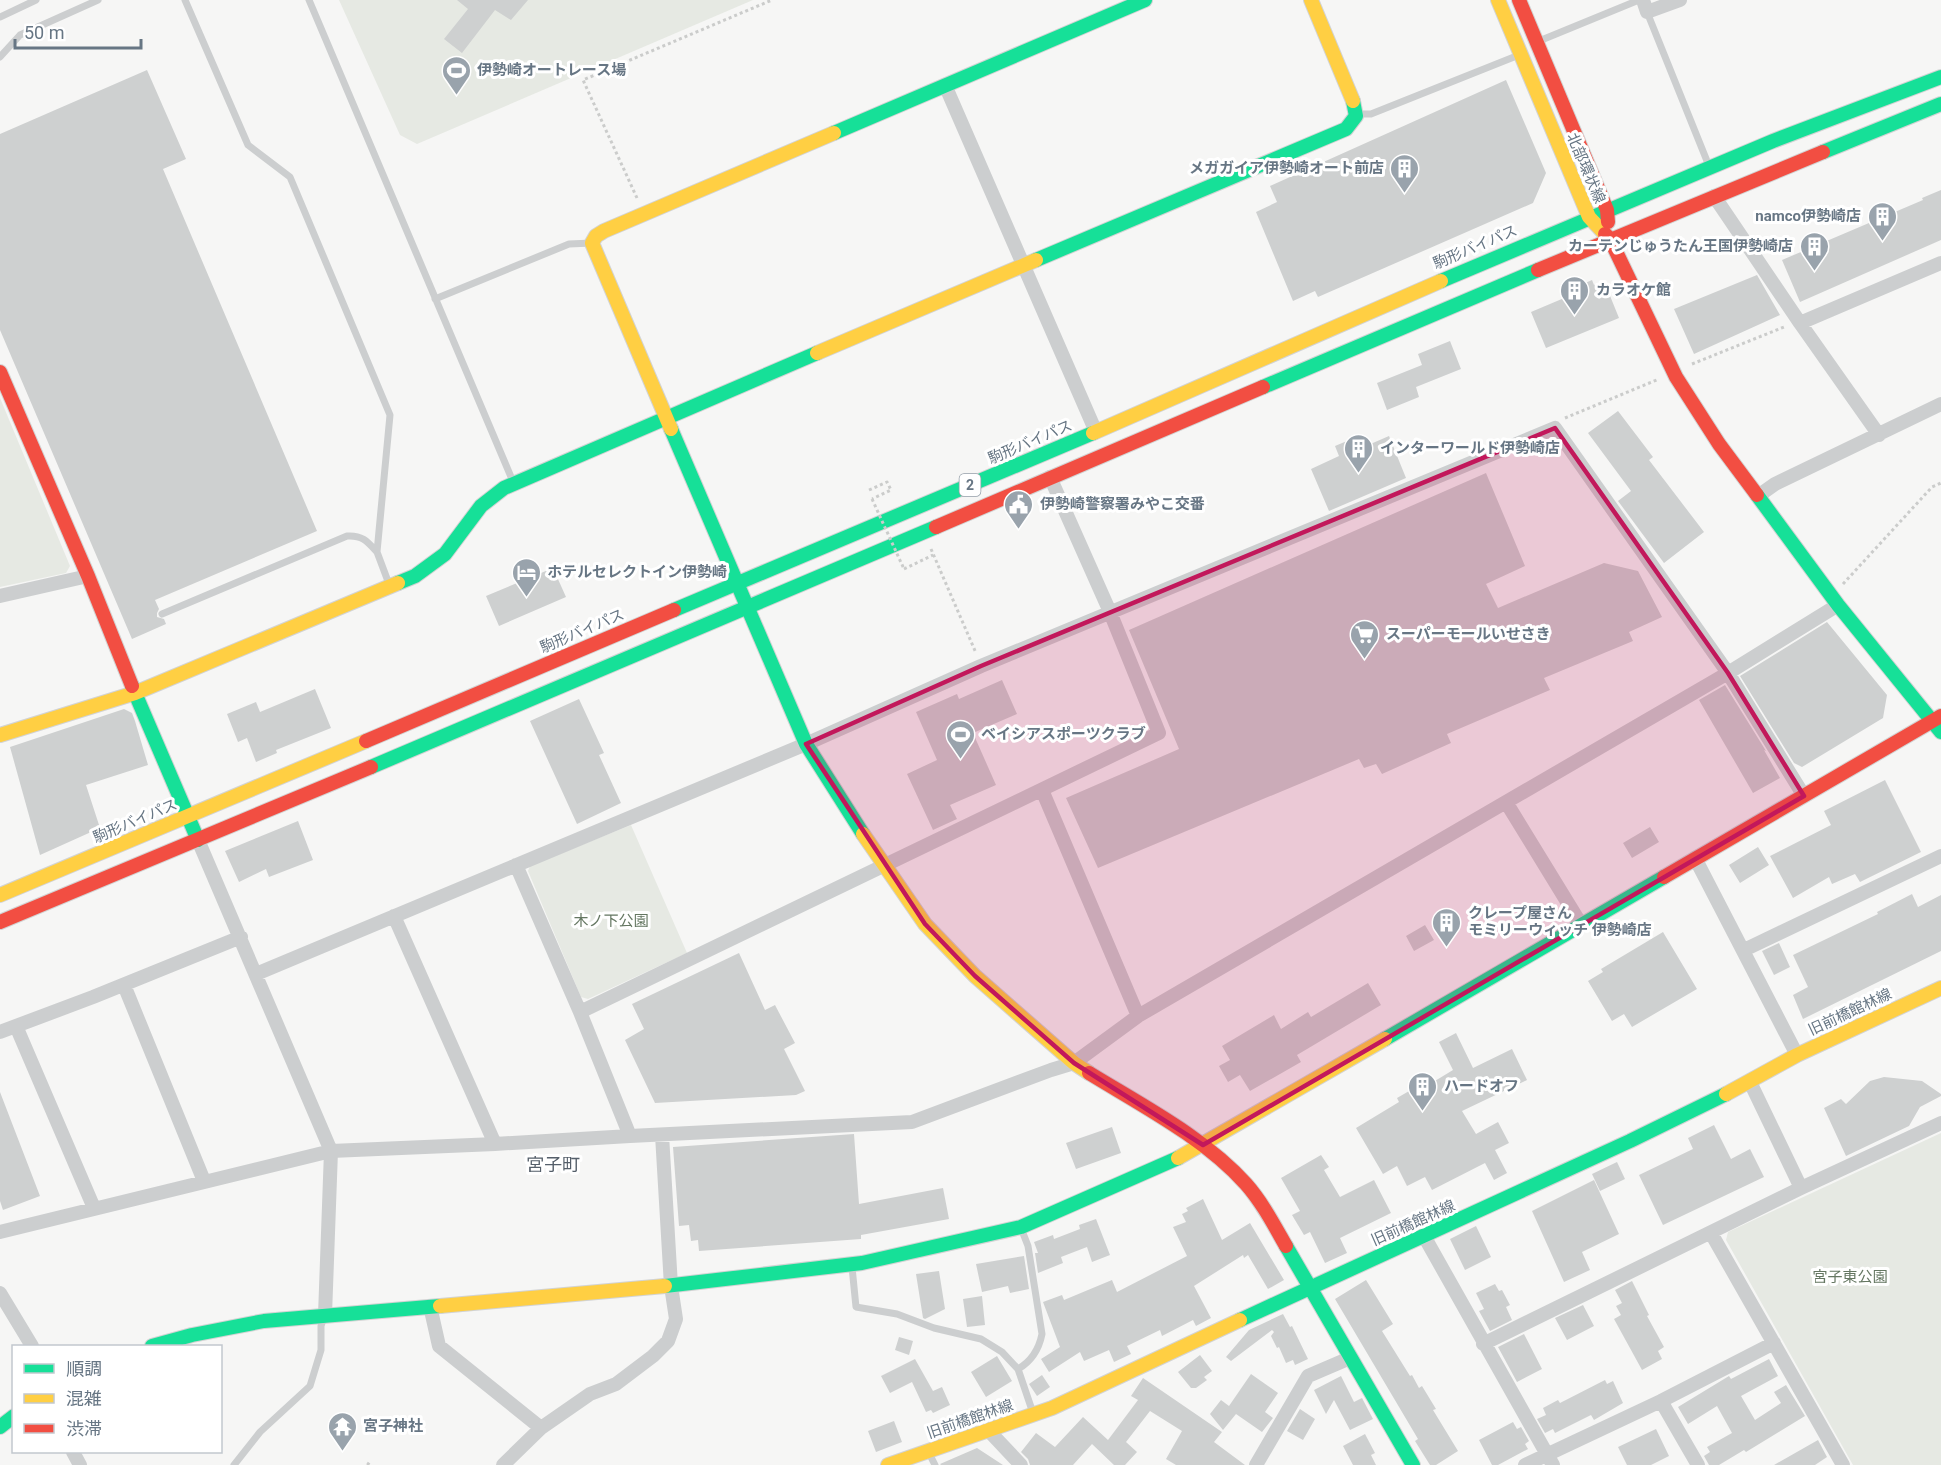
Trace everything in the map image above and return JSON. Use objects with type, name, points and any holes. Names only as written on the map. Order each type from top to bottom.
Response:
[{"type":"street","points":[[1145,0],[604,231],[596,236],[592,243],[806,744],[884,867],[925,924],[975,976],[1074,1063],[1203,1145],[1227,1165],[1254,1194],[1311,1287],[1350,1359],[1413,1465]]},
{"type":"street","points":[[0,735],[135,693],[415,576],[445,554],[481,506],[504,488],[665,417],[1346,129],[1354,122],[1355,105],[1311,0]]},
{"type":"street","name":"北部環状線","points":[[1498,0],[1589,217],[1610,239]]},
{"type":"street","name":"北部環状線","points":[[1519,0],[1607,210],[1610,239]]},
{"type":"street","points":[[1643,4],[1680,0]]},
{"type":"street","name":"駒形バイパス","points":[[0,895],[1096,432],[1407,294],[1589,217],[1795,131],[1941,77]]},
{"type":"street","points":[[945,85],[1096,432]]},
{"type":"street","name":"2","points":[[0,922],[748,607],[1714,195],[1941,104]]},
{"type":"street","points":[[1714,195],[1879,435]]},
{"type":"street","points":[[160,1345],[237,1325],[264,1321],[671,1286],[852,1264],[1021,1227],[1161,1167],[1203,1145],[1695,858],[1939,723],[1835,601],[1719,444],[1676,376],[1610,239]]},
{"type":"street","points":[[1800,323],[1941,263]]},
{"type":"street","points":[[0,372],[331,1151],[325,1315]]},
{"type":"street","points":[[1758,496],[1775,484],[1941,404]]},
{"type":"street","points":[[256,974],[806,744],[981,666],[1555,428],[1728,674],[1804,796]]},
{"type":"street","points":[[580,1012],[1159,733],[1110,612],[1050,477]]},
{"type":"street","points":[[0,596],[88,576]]},
{"type":"street","points":[[0,1232],[331,1151],[912,1122],[1074,1063],[1138,1016],[1728,674],[1835,601]]},
{"type":"street","points":[[1042,790],[1138,1016]]},
{"type":"street","points":[[1506,802],[1582,926]]},
{"type":"street","points":[[1744,950],[1941,856]]},
{"type":"street","points":[[1695,858],[1797,1055]]},
{"type":"street","points":[[516,865],[580,1012],[630,1136]]},
{"type":"street","points":[[394,916],[495,1144]]},
{"type":"street","points":[[0,1032],[241,937]]},
{"type":"street","points":[[124,984],[204,1181]]},
{"type":"street","name":"旧前橋館林線","points":[[888,1465],[1052,1408],[1630,1141],[1750,1082],[1797,1055],[1941,988]]},
{"type":"street","points":[[16,1026],[94,1208]]},
{"type":"street","points":[[1750,1082],[1801,1188]]},
{"type":"street","points":[[1483,1344],[1801,1188],[1941,1123]]},
{"type":"street","points":[[503,1465],[541,1428],[590,1394],[616,1383],[653,1356],[668,1341],[676,1319],[671,1286],[662,1135]]},
{"type":"street","points":[[1711,1233],[1843,1465]]},
{"type":"street","points":[[1424,1236],[1550,1460]]},
{"type":"street","points":[[0,1293],[31,1345]]},
{"type":"street","points":[[430,1305],[440,1346],[541,1428]]},
{"type":"street","points":[[1525,1465],[1550,1460],[1774,1343]]},
{"type":"street","points":[[1256,1465],[1308,1377],[1350,1359]]},
{"type":"street","points":[[1661,1401],[1698,1465]]},
{"type":"street","points":[[0,1427],[12,1418]]},
{"type":"street","points":[[989,1431],[1021,1465]]},
{"type":"lane","points":[[0,17],[36,0]]},
{"type":"lane","points":[[0,57],[20,35],[98,0]]},
{"type":"lane","points":[[185,0],[248,146],[290,177],[390,415],[377,552]]},
{"type":"lane","points":[[309,0],[514,484]]},
{"type":"lane","points":[[1536,42],[1643,4],[1709,168]]},
{"type":"lane","points":[[1356,114],[1371,114],[1521,55]]},
{"type":"lane","points":[[435,299],[569,244],[592,243]]},
{"type":"lane","points":[[162,614],[347,536],[358,535],[367,540],[377,552],[390,586]]},
{"type":"lane","points":[[1018,1370],[1039,1348],[1042,1334],[1028,1246],[1021,1227]]},
{"type":"lane","points":[[852,1264],[856,1307],[897,1314],[934,1328],[981,1339],[1002,1352],[1018,1370],[1033,1415]]},
{"type":"lane","points":[[234,1465],[260,1432],[310,1386],[321,1350],[321,1326],[325,1315]]},
{"type":"lane","points":[[928,1451],[935,1465]]},
{"type":"path","points":[[637,198],[583,80],[772,0]]},
{"type":"path","points":[[1692,364],[1800,323]]},
{"type":"path","points":[[1555,428],[1563,418],[1660,378]]},
{"type":"path","points":[[869,490],[887,482],[891,490],[873,499],[904,569],[933,555],[981,666]]},
{"type":"path","points":[[1835,601],[1932,487],[1941,483]]},
{"type":"highlighted area","points":[[1555,428],[1728,673],[1804,796],[1203,1145],[1074,1063],[975,976],[925,924],[806,744],[981,666]]},
{"type":"green space","name":"伊勢崎オートレース場","points":[[339,0],[753,0],[417,144],[400,135]]},
{"type":"green space","points":[[0,398],[70,566],[66,573],[0,587]]},
{"type":"green space","name":"木ノ下公園","points":[[631,825],[687,953],[588,999],[581,997],[528,871],[530,866]]},
{"type":"green space","name":"宮子東公園","points":[[1941,1133],[1941,1465],[1853,1465],[1726,1240],[1728,1232]]},
{"type":"building","points":[[457,0],[528,0],[511,20],[495,10],[462,53],[444,39],[468,9]]},
{"type":"building","points":[[147,70],[186,159],[163,169],[317,531],[155,600],[159,609],[157,617],[164,619],[166,624],[132,639],[0,330],[0,134]]},
{"type":"building","name":"メガガイア伊勢崎オート前店","points":[[1506,80],[1546,173],[1533,203],[1318,297],[1315,291],[1293,301],[1256,212],[1277,202],[1270,186]]},
{"type":"building","points":[[1941,190],[1941,240],[1800,302],[1782,260],[1923,200],[1922,198]]},
{"type":"building","points":[[1757,275],[1780,315],[1694,354],[1674,309]]},
{"type":"building","name":"カラオケ館","points":[[1592,280],[1594,285],[1604,281],[1619,318],[1546,348],[1531,312],[1576,293],[1574,288]]},
{"type":"building","points":[[1450,341],[1461,369],[1416,387],[1419,397],[1387,410],[1377,383],[1422,365],[1418,354]]},
{"type":"building","points":[[1618,411],[1653,457],[1649,460],[1704,532],[1664,563],[1618,501],[1631,491],[1588,433]]},
{"type":"building","name":"インターワールド伊勢崎店","points":[[1389,436],[1406,478],[1329,511],[1311,469],[1339,456],[1335,446],[1354,438],[1359,449]]},
{"type":"building","name":"スーパーモールいせさき","points":[[1486,473],[1525,566],[1486,584],[1498,608],[1604,563],[1638,571],[1662,617],[1629,632],[1633,641],[1544,678],[1550,690],[1447,734],[1451,743],[1382,774],[1376,764],[1364,768],[1359,759],[1098,868],[1066,798],[1179,749],[1129,630]]},
{"type":"building","name":"ホテルセレクトイン伊勢崎","points":[[553,568],[566,597],[499,626],[486,596]]},
{"type":"building","points":[[1827,622],[1887,695],[1883,718],[1802,767],[1794,763],[1740,676]]},
{"type":"building","name":"ベイシアスポーツクラブ","points":[[1002,680],[1017,714],[973,733],[996,785],[950,805],[957,819],[933,830],[907,774],[937,760],[916,712],[957,694],[959,699]]},
{"type":"building","points":[[1725,685],[1780,778],[1753,793],[1699,700]]},
{"type":"building","points":[[315,689],[331,728],[276,750],[277,753],[256,762],[247,738],[238,742],[227,714],[256,702],[260,712]]},
{"type":"building","points":[[579,699],[604,753],[599,755],[621,803],[577,824],[530,721]]},
{"type":"building","points":[[124,709],[132,713],[148,765],[86,785],[100,828],[40,855],[10,747]]},
{"type":"building","points":[[1885,780],[1921,852],[1860,882],[1855,874],[1832,884],[1829,877],[1793,898],[1770,856],[1831,825],[1824,811]]},
{"type":"building","points":[[298,821],[313,860],[269,877],[266,869],[239,882],[225,851]]},
{"type":"building","points":[[1650,827],[1659,842],[1632,858],[1623,843]]},
{"type":"building","points":[[1758,847],[1769,865],[1740,883],[1729,865]]},
{"type":"building","points":[[1912,894],[1918,907],[1941,895],[1941,951],[1803,1019],[1793,995],[1808,987],[1793,955],[1878,914],[1877,912]]},
{"type":"building","points":[[1425,925],[1434,940],[1414,951],[1406,936]]},
{"type":"building","points":[[1663,932],[1697,989],[1632,1027],[1624,1014],[1612,1021],[1588,981],[1603,972],[1601,969]]},
{"type":"building","points":[[1779,943],[1790,967],[1774,975],[1762,951]]},
{"type":"building","points":[[739,953],[765,1010],[775,1005],[795,1043],[784,1049],[805,1091],[796,1095],[655,1103],[625,1040],[644,1029],[632,1004]]},
{"type":"building","points":[[1368,983],[1381,1005],[1297,1055],[1301,1062],[1250,1091],[1240,1075],[1228,1082],[1219,1066],[1230,1060],[1222,1046],[1274,1015],[1281,1029],[1308,1012],[1311,1017]]},
{"type":"building","points":[[1456,1033],[1473,1068],[1512,1049],[1527,1080],[1462,1111],[1476,1134],[1498,1122],[1509,1143],[1495,1150],[1507,1173],[1494,1180],[1485,1163],[1432,1190],[1425,1177],[1407,1186],[1397,1166],[1383,1174],[1356,1128],[1399,1102],[1397,1098],[1423,1083],[1425,1087],[1453,1070],[1439,1042]]},
{"type":"building","points":[[1884,1077],[1922,1081],[1941,1096],[1920,1107],[1909,1126],[1846,1156],[1824,1108],[1841,1099],[1846,1104],[1870,1081]]},
{"type":"building","points":[[0,1092],[40,1196],[3,1210],[0,1201]]},
{"type":"building","points":[[1714,1125],[1731,1159],[1750,1149],[1764,1177],[1663,1225],[1639,1175],[1693,1149],[1688,1138]]},
{"type":"building","points":[[1112,1127],[1121,1153],[1076,1169],[1066,1143]]},
{"type":"building","points":[[854,1134],[859,1204],[943,1188],[949,1219],[861,1235],[861,1239],[699,1251],[698,1240],[691,1241],[689,1225],[679,1226],[673,1147]]},
{"type":"building","points":[[1321,1155],[1329,1167],[1324,1170],[1340,1197],[1374,1180],[1391,1213],[1340,1238],[1347,1253],[1325,1263],[1310,1232],[1304,1235],[1292,1215],[1300,1211],[1281,1178]]},
{"type":"building","points":[[1617,1162],[1625,1179],[1600,1191],[1592,1174]]},
{"type":"building","points":[[1594,1180],[1619,1234],[1582,1252],[1590,1270],[1564,1282],[1532,1211]]},
{"type":"building","points":[[1203,1199],[1222,1240],[1250,1223],[1284,1280],[1268,1289],[1248,1255],[1244,1258],[1243,1255],[1194,1286],[1211,1318],[1196,1326],[1193,1320],[1162,1336],[1160,1330],[1127,1346],[1131,1354],[1114,1362],[1109,1350],[1084,1361],[1080,1352],[1049,1372],[1041,1359],[1060,1347],[1043,1302],[1062,1295],[1064,1300],[1112,1280],[1117,1292],[1187,1256],[1173,1227],[1186,1222],[1182,1214],[1188,1211],[1186,1208]]},
{"type":"building","points":[[1096,1219],[1110,1255],[1092,1262],[1087,1247],[1061,1257],[1063,1263],[1038,1273],[1035,1253],[1038,1253],[1034,1242],[1053,1235],[1054,1239],[1080,1229],[1079,1225]]},
{"type":"building","points":[[1476,1226],[1491,1257],[1465,1270],[1450,1239]]},
{"type":"building","points":[[1024,1256],[1029,1289],[1010,1293],[1008,1286],[982,1292],[976,1264]]},
{"type":"building","points":[[939,1271],[945,1309],[925,1319],[916,1274]]},
{"type":"building","points":[[1366,1280],[1393,1324],[1382,1331],[1410,1376],[1412,1375],[1419,1388],[1422,1386],[1436,1409],[1433,1410],[1458,1451],[1436,1465],[1430,1465],[1415,1441],[1418,1439],[1335,1299]]},
{"type":"building","points":[[1632,1281],[1664,1347],[1658,1351],[1662,1359],[1642,1370],[1614,1319],[1621,1315],[1616,1306],[1622,1303],[1615,1290]]},
{"type":"building","points":[[1495,1284],[1499,1291],[1502,1290],[1510,1305],[1506,1307],[1512,1320],[1490,1331],[1479,1311],[1484,1309],[1476,1293]]},
{"type":"building","points":[[982,1296],[985,1325],[967,1327],[963,1299]]},
{"type":"building","points":[[1583,1305],[1594,1326],[1567,1340],[1555,1318]]},
{"type":"building","points":[[1283,1314],[1290,1327],[1292,1326],[1308,1359],[1295,1365],[1293,1360],[1286,1363],[1271,1336],[1274,1332],[1272,1330],[1231,1361],[1226,1357],[1249,1330]]},
{"type":"building","points":[[1524,1334],[1542,1369],[1517,1382],[1498,1347]]},
{"type":"building","points":[[899,1337],[913,1341],[909,1355],[895,1350]]},
{"type":"building","points":[[1200,1355],[1212,1371],[1204,1377],[1207,1380],[1196,1388],[1191,1388],[1178,1372]]},
{"type":"building","points":[[997,1356],[1012,1381],[986,1397],[971,1372]]},
{"type":"building","points":[[915,1359],[933,1391],[942,1387],[950,1405],[933,1413],[931,1410],[926,1412],[912,1382],[890,1393],[881,1376]]},
{"type":"building","points":[[1769,1359],[1778,1376],[1741,1396],[1755,1420],[1781,1403],[1774,1392],[1786,1385],[1805,1416],[1746,1452],[1744,1450],[1719,1465],[1709,1465],[1704,1456],[1710,1452],[1707,1447],[1732,1433],[1717,1406],[1688,1424],[1678,1407],[1729,1376],[1731,1379]]},
{"type":"building","points":[[1251,1374],[1278,1393],[1265,1412],[1273,1418],[1262,1432],[1236,1414],[1223,1430],[1210,1414],[1221,1400],[1229,1406]]},
{"type":"building","points":[[1042,1375],[1050,1387],[1037,1396],[1029,1384]]},
{"type":"building","points":[[1341,1376],[1354,1402],[1362,1398],[1373,1419],[1350,1430],[1334,1400],[1326,1414],[1314,1390]]},
{"type":"building","points":[[1143,1378],[1222,1432],[1214,1442],[1245,1465],[1176,1465],[1166,1459],[1182,1431],[1150,1411],[1126,1442],[1137,1452],[1125,1465],[1114,1465],[1092,1444],[1073,1465],[1030,1465],[1021,1452],[1036,1433],[1055,1447],[1083,1417],[1108,1440],[1138,1400],[1131,1396]]},
{"type":"building","points":[[1605,1380],[1607,1384],[1613,1381],[1623,1403],[1594,1420],[1591,1415],[1555,1433],[1553,1429],[1545,1433],[1537,1419],[1546,1415],[1543,1408],[1558,1400],[1560,1403]]},
{"type":"building","points":[[1300,1409],[1315,1419],[1303,1440],[1287,1431]]},
{"type":"building","points":[[894,1421],[902,1442],[876,1452],[868,1431]]},
{"type":"building","points":[[1513,1422],[1517,1429],[1521,1427],[1529,1441],[1525,1444],[1528,1449],[1498,1465],[1492,1465],[1479,1440]]},
{"type":"building","points":[[1656,1429],[1669,1456],[1651,1465],[1627,1465],[1618,1447]]},
{"type":"building","points":[[1365,1434],[1375,1453],[1371,1455],[1376,1465],[1353,1465],[1343,1446]]},
{"type":"building","points":[[1818,1440],[1827,1457],[1815,1465],[1774,1465]]},
{"type":"building","points":[[977,1448],[1003,1465],[940,1464]]},
{"type":"traffic: fast","points":[[834,133],[1145,0]]},
{"type":"traffic: fast","points":[[1441,281],[1773,141],[1941,77]]},
{"type":"traffic: fast","points":[[1036,260],[1346,129],[1356,116],[1353,101]]},
{"type":"traffic: fast","points":[[1823,152],[1941,104]]},
{"type":"traffic: fast","points":[[1263,387],[1538,270]]},
{"type":"traffic: fast","points":[[398,583],[415,576],[445,554],[481,506],[504,488],[817,353]]},
{"type":"traffic: fast","points":[[671,429],[806,744],[863,834]]},
{"type":"traffic: fast","points":[[674,610],[1093,433]]},
{"type":"traffic: fast","points":[[1757,495],[1838,605],[1941,732]]},
{"type":"traffic: fast","points":[[371,767],[936,527]]},
{"type":"traffic: fast","points":[[132,686],[198,840]]},
{"type":"traffic: fast","points":[[1385,1039],[1664,877]]},
{"type":"traffic: fast","points":[[1240,1320],[1630,1141],[1726,1094]]},
{"type":"traffic: fast","points":[[665,1286],[862,1263],[1021,1227],[1178,1158]]},
{"type":"traffic: fast","points":[[1286,1246],[1413,1465]]},
{"type":"traffic: fast","points":[[156,1345],[192,1335],[264,1321],[440,1306]]},
{"type":"traffic: fast","points":[[0,1427],[12,1418]]},
{"type":"traffic: slow","points":[[1311,0],[1353,101]]},
{"type":"traffic: slow","points":[[1498,0],[1589,217],[1605,234]]},
{"type":"traffic: slow","points":[[671,429],[592,243],[596,236],[604,231],[834,133]]},
{"type":"traffic: slow","points":[[817,353],[1036,260]]},
{"type":"traffic: slow","points":[[1093,433],[1441,281]]},
{"type":"traffic: slow","points":[[0,735],[135,693],[398,583]]},
{"type":"traffic: slow","points":[[0,895],[366,741]]},
{"type":"traffic: slow","points":[[863,834],[925,924],[975,976],[1074,1063],[1089,1073]]},
{"type":"traffic: slow","points":[[1726,1094],[1797,1055],[1941,988]]},
{"type":"traffic: slow","points":[[1178,1158],[1385,1039]]},
{"type":"traffic: slow","points":[[440,1306],[665,1286]]},
{"type":"traffic: slow","points":[[888,1465],[1052,1408],[1240,1320]]},
{"type":"traffic: jam","points":[[1519,0],[1607,210],[1608,222]]},
{"type":"traffic: jam","points":[[1538,270],[1823,152]]},
{"type":"traffic: jam","points":[[1605,234],[1610,239],[1676,377],[1719,444],[1757,495]]},
{"type":"traffic: jam","points":[[0,372],[88,576],[132,686]]},
{"type":"traffic: jam","points":[[936,527],[1263,387]]},
{"type":"traffic: jam","points":[[366,741],[674,610]]},
{"type":"traffic: jam","points":[[1664,877],[1941,716]]},
{"type":"traffic: jam","points":[[0,922],[371,767]]},
{"type":"traffic: jam","points":[[1089,1073],[1172,1123],[1230,1167],[1257,1198],[1286,1246]]},
{"type":"place","name":"伊勢崎オートレース場","points":[[456,96]]},
{"type":"place","name":"メガガイア伊勢崎オート前店","points":[[1405,194]]},
{"type":"place","name":"namco伊勢崎店","points":[[1882,242]]},
{"type":"place","name":"カーテンじゅうたん王国伊勢崎店","points":[[1814,272]]},
{"type":"place","name":"カラオケ館","points":[[1575,316]]},
{"type":"place","name":"インターワールド伊勢崎店","points":[[1359,474]]},
{"type":"place","name":"伊勢崎警察署みやこ交番","points":[[1019,530]]},
{"type":"place","name":"ホテルセレクトイン伊勢崎","points":[[526,598]]},
{"type":"place","name":"スーパーモールいせさき","points":[[1365,660]]},
{"type":"place","name":"ベイシアスポーツクラブ","points":[[960,760]]},
{"type":"place","name":"クレープ屋さん モミリーウィッチ 伊勢崎店","points":[[1447,948]]},
{"type":"place","name":"ハードオフ","points":[[1423,1112]]},
{"type":"place","name":"宮子神社","points":[[342,1452]]},
{"type":"district","name":"宮子町","points":[[553,1165]]}]
